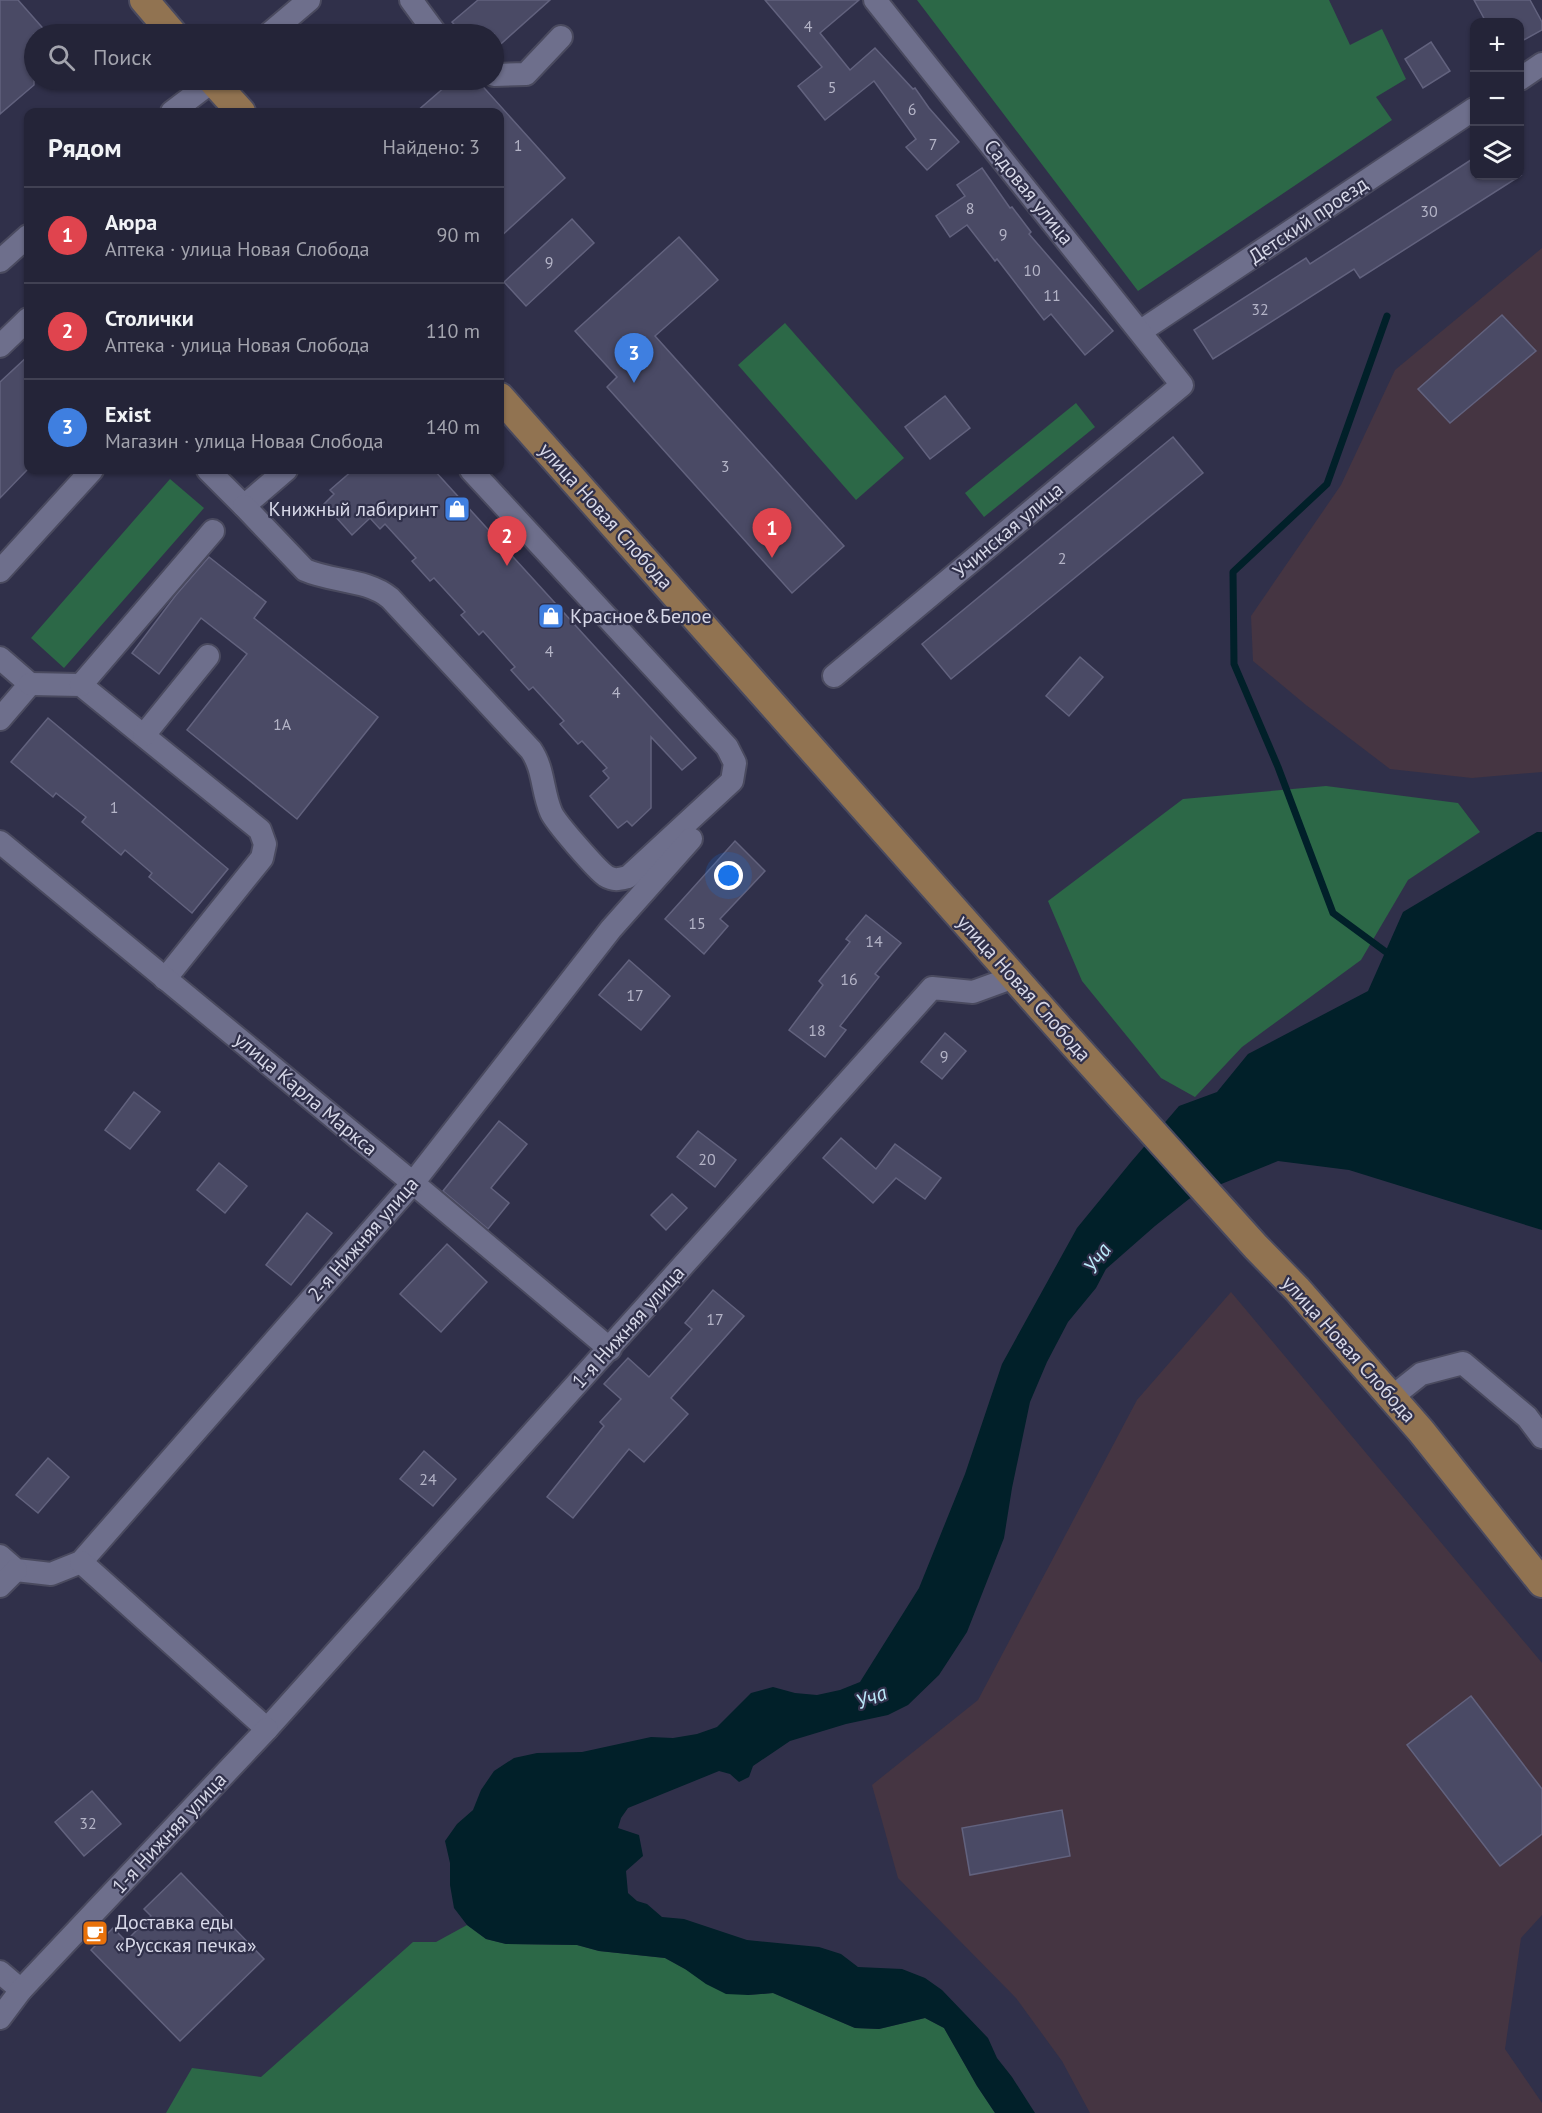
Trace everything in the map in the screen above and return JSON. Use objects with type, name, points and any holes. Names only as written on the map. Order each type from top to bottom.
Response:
[{"type":"main road","points":[[144,0],[164,24]]},
{"type":"main road","points":[[222,90],[238,108]]},
{"type":"main road","name":"улица Новая Слобода","points":[[504,402],[1014,977],[1392,1397],[1542,1583]]},
{"type":"street","points":[[281,24],[309,0]]},
{"type":"street","points":[[411,0],[429,24]]},
{"type":"street","name":"Садовая улица","points":[[875,0],[1182,385]]},
{"type":"street","points":[[504,75],[526,74],[561,37]]},
{"type":"street","points":[[1524,76],[1542,64]]},
{"type":"street","points":[[177,108],[200,90]]},
{"type":"street","name":"Детский проезд","points":[[1141,331],[1470,112]]},
{"type":"street","points":[[0,261],[24,240]]},
{"type":"street","points":[[0,346],[24,324]]},
{"type":"street","name":"Учинская улица","points":[[834,676],[1182,385]]},
{"type":"street","points":[[0,572],[88,474]]},
{"type":"street","points":[[212,474],[305,570],[316,575],[381,591],[390,598],[531,750],[540,767],[548,806],[557,823],[606,876],[617,880],[628,877],[732,781],[735,763],[727,747],[475,474]]},
{"type":"street","points":[[244,506],[281,474]]},
{"type":"street","points":[[81,685],[213,531]]},
{"type":"street","points":[[144,735],[208,656]]},
{"type":"street","points":[[0,658],[30,684],[81,685],[260,830],[265,844],[262,858],[165,979]]},
{"type":"street","points":[[0,719],[30,684]]},
{"type":"street","name":"2-я Нижняя улица","points":[[8,1563],[51,1574],[81,1563],[413,1183],[611,929],[691,839]]},
{"type":"street","name":"улица Карла Маркса","points":[[0,842],[610,1349]]},
{"type":"street","name":"1-я Нижняя улица","points":[[0,2018],[21,1990],[267,1729],[932,988],[973,993],[1014,977]]},
{"type":"street","points":[[1392,1397],[1421,1374],[1463,1363],[1527,1417],[1542,1437]]},
{"type":"street","points":[[0,1586],[8,1563]]},
{"type":"street","points":[[81,1563],[267,1729]]},
{"type":"street","points":[[0,1972],[21,1990]]},
{"type":"shaded area","points":[[1542,248],[1542,772],[1472,778],[1390,769],[1253,661],[1251,616],[1341,485],[1395,370]]},
{"type":"shaded area","points":[[1231,1292],[1542,1663],[1542,1915],[1521,1938],[1505,2049],[1542,2103],[1542,2113],[1090,2113],[1062,2061],[1016,1998],[898,1878],[872,1785],[978,1700],[1137,1400]]},
{"type":"green space","points":[[917,0],[1329,0],[1350,45],[1382,29],[1406,79],[1376,97],[1392,120],[1138,291]]},
{"type":"green space","points":[[785,323],[904,458],[856,500],[738,365]]},
{"type":"green space","points":[[1076,403],[1095,427],[984,517],[965,493]]},
{"type":"green space","points":[[170,479],[204,508],[64,668],[31,638]]},
{"type":"green space","points":[[1326,786],[1458,803],[1480,832],[1408,880],[1361,960],[1242,1047],[1195,1097],[1161,1078],[1082,981],[1048,901],[1183,799]]},
{"type":"green space","points":[[467,1925],[486,1939],[506,1944],[577,1945],[599,1951],[665,1958],[685,1969],[748,1995],[773,1993],[855,2028],[879,2029],[925,2018],[944,2028],[995,2113],[166,2113],[192,2068],[261,2077],[413,1942],[436,1942]]},
{"type":"water","name":"Уча","points":[[1537,832],[1542,832],[1542,1230],[1349,1170],[1278,1161],[1189,1199],[1106,1269],[1096,1288],[1068,1322],[1047,1362],[1030,1402],[1004,1538],[967,1632],[939,1675],[908,1705],[888,1715],[846,1724],[790,1741],[753,1766],[749,1777],[739,1782],[730,1774],[719,1771],[628,1808],[621,1818],[618,1828],[639,1835],[643,1856],[626,1871],[628,1893],[637,1901],[647,1904],[662,1917],[684,1919],[747,1940],[819,1947],[841,1954],[858,1967],[902,1969],[925,1978],[942,1990],[988,2038],[997,2058],[1035,2113],[995,2113],[944,2028],[925,2018],[879,2029],[855,2028],[773,1993],[726,1994],[665,1958],[599,1951],[577,1945],[506,1944],[486,1939],[467,1925],[454,1908],[450,1885],[450,1863],[445,1841],[457,1824],[473,1810],[481,1790],[494,1771],[514,1758],[537,1753],[582,1752],[651,1737],[673,1738],[697,1734],[717,1727],[751,1693],[773,1687],[795,1693],[817,1695],[840,1690],[860,1682],[919,1588],[965,1474],[1002,1364],[1077,1228],[1179,1106],[1217,1092],[1248,1054],[1368,991],[1403,912]]},
{"type":"building","points":[[0,0],[18,0],[39,24],[24,24],[24,90],[28,90],[0,114]]},
{"type":"building","points":[[478,0],[550,0],[504,41],[504,24],[454,24],[452,22]]},
{"type":"building","points":[[765,0],[859,0],[820,33],[850,70],[875,48],[913,89],[915,88],[959,142],[927,170],[906,147],[916,139],[874,81],[825,120],[798,86],[822,67]]},
{"type":"building","points":[[1474,0],[1530,0],[1542,22],[1542,30],[1524,40],[1524,18],[1484,18]]},
{"type":"building","points":[[1431,42],[1450,71],[1423,88],[1405,59]]},
{"type":"building","points":[[441,90],[486,90],[502,108],[421,108]]},
{"type":"building","points":[[504,110],[565,178],[504,233]]},
{"type":"building","points":[[1470,161],[1470,180],[1514,180],[1360,278],[1354,269],[1213,359],[1194,330],[1306,258],[1310,264]]},
{"type":"building","points":[[982,168],[1010,208],[1012,207],[1031,232],[1029,234],[1113,331],[1085,355],[1051,314],[1044,320],[997,259],[995,261],[967,225],[950,237],[936,216],[965,196],[957,185]]},
{"type":"building","points":[[572,219],[594,243],[526,306],[504,282]]},
{"type":"building","points":[[679,237],[718,280],[655,336],[844,546],[792,593],[607,387],[617,377],[575,331]]},
{"type":"building","points":[[1502,315],[1536,351],[1450,423],[1418,389]]},
{"type":"building","points":[[24,360],[24,473],[0,498],[0,382]]},
{"type":"building","points":[[945,396],[970,428],[930,459],[905,427]]},
{"type":"building","points":[[1173,437],[1203,473],[951,679],[922,644]]},
{"type":"building","points":[[348,474],[438,474],[696,758],[682,770],[651,737],[651,808],[632,826],[627,821],[618,828],[590,796],[609,778],[603,771],[607,768],[582,741],[578,744],[560,724],[564,721],[533,687],[529,690],[511,670],[515,667],[483,631],[479,635],[461,615],[465,612],[434,578],[430,581],[412,561],[416,558],[385,524],[380,529],[370,518],[352,535],[324,504],[334,494],[330,490]]},
{"type":"building","points":[[209,557],[266,602],[254,618],[378,717],[297,819],[187,730],[247,654],[201,618],[159,674],[132,653],[176,595]]},
{"type":"building","points":[[1080,657],[1103,677],[1069,716],[1046,696]]},
{"type":"building","points":[[48,718],[228,869],[192,913],[149,877],[152,873],[125,850],[121,855],[82,822],[86,817],[56,793],[53,797],[11,762]]},
{"type":"building","points":[[735,841],[765,871],[720,919],[728,926],[704,954],[665,919]]},
{"type":"building","points":[[866,915],[901,943],[875,974],[879,977],[840,1026],[846,1030],[825,1057],[789,1030],[823,985],[819,981],[850,942],[846,939]]},
{"type":"building","points":[[629,960],[670,996],[641,1030],[599,995]]},
{"type":"building","points":[[945,1033],[966,1051],[942,1079],[921,1062]]},
{"type":"building","points":[[134,1092],[160,1112],[130,1149],[105,1130]]},
{"type":"building","points":[[499,1121],[527,1144],[491,1188],[509,1203],[488,1229],[443,1191]]},
{"type":"building","points":[[698,1131],[736,1160],[715,1187],[677,1157]]},
{"type":"building","points":[[841,1138],[876,1169],[895,1144],[941,1178],[925,1199],[896,1178],[873,1203],[823,1158]]},
{"type":"building","points":[[219,1163],[247,1186],[225,1213],[197,1190]]},
{"type":"building","points":[[672,1194],[687,1208],[666,1230],[651,1215]]},
{"type":"building","points":[[307,1213],[332,1233],[291,1285],[266,1265]]},
{"type":"building","points":[[447,1244],[487,1282],[441,1332],[400,1294]]},
{"type":"building","points":[[713,1290],[744,1316],[671,1398],[688,1414],[644,1462],[629,1449],[573,1518],[547,1497],[604,1426],[600,1422],[621,1399],[604,1384],[628,1358],[649,1377],[692,1329],[685,1323]]},
{"type":"building","points":[[424,1451],[456,1479],[433,1506],[400,1479]]},
{"type":"building","points":[[48,1458],[69,1477],[38,1513],[16,1495]]},
{"type":"building","points":[[1471,1696],[1542,1789],[1542,1834],[1500,1866],[1407,1745]]},
{"type":"building","points":[[92,1791],[121,1824],[84,1856],[55,1822]]},
{"type":"building","points":[[1062,1810],[1070,1856],[970,1875],[962,1828]]},
{"type":"building","points":[[181,1873],[264,1959],[180,2041],[91,1950],[113,1928],[126,1941],[151,1916],[144,1909]]},
{"type":"waterway","points":[[1386,952],[1333,913],[1278,767],[1234,664],[1233,572],[1327,484],[1387,316]]},
{"type":"place","name":"Exist","points":[[634,383]]},
{"type":"place","name":"Книжный лабиринт","points":[[457,509]]},
{"type":"place","name":"Аюра","points":[[772,558]]},
{"type":"place","name":"Столички","points":[[507,566]]},
{"type":"place","name":"Красное&Белое","points":[[551,616]]},
{"type":"place","name":"Доставка еды «Русская печка»","points":[[95,1933]]}]
